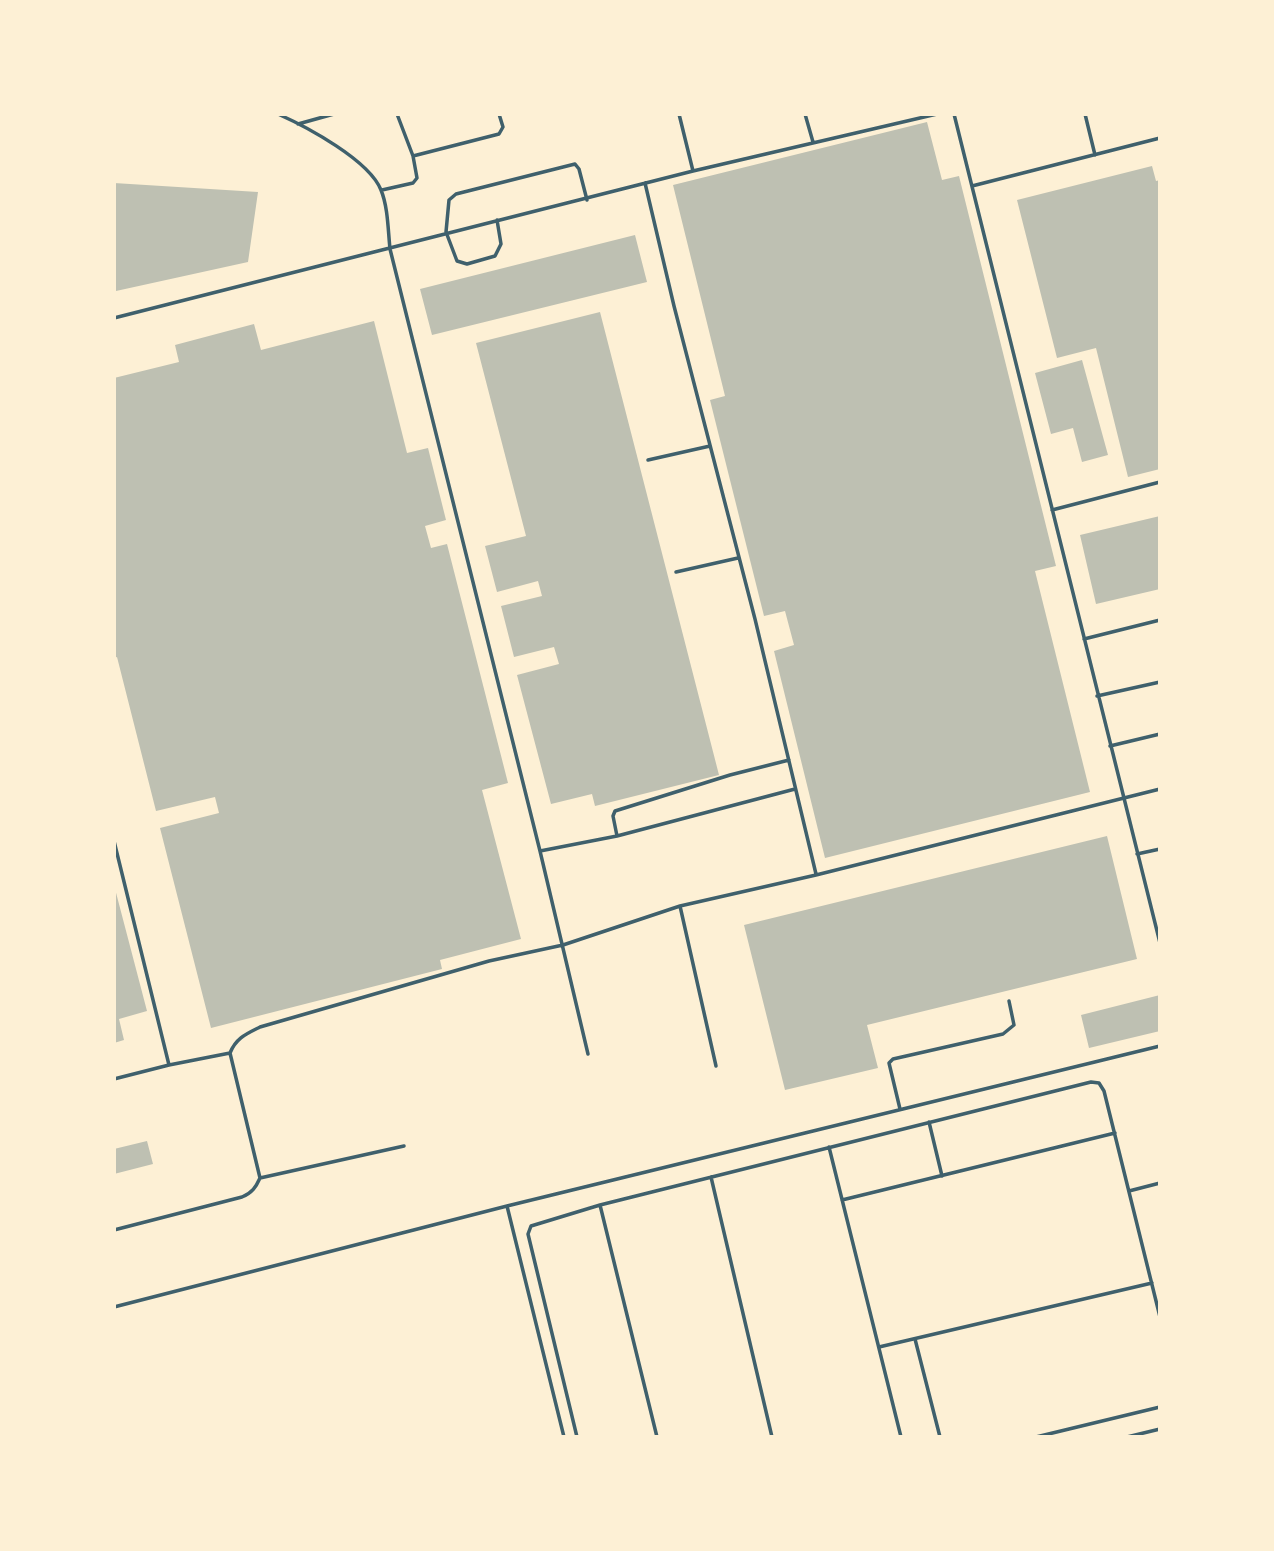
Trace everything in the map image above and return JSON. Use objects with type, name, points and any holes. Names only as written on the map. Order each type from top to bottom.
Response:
[{"type":"lane","points":[[278,114],[343,151],[373,178],[381,190],[390,249],[540,850],[587,1054]]},
{"type":"lane","points":[[299,124],[334,114]]},
{"type":"lane","points":[[381,190],[415,181],[417,175],[413,156],[397,114]]},
{"type":"lane","points":[[413,156],[499,134],[503,127],[499,114]]},
{"type":"lane","points":[[679,114],[693,171]]},
{"type":"lane","points":[[805,114],[813,143]]},
{"type":"lane","points":[[114,318],[390,249],[446,232],[937,114]]},
{"type":"lane","points":[[954,114],[1160,943]]},
{"type":"lane","points":[[1085,114],[1095,155]]},
{"type":"lane","points":[[972,187],[1160,138]]},
{"type":"lane","points":[[497,220],[501,244],[498,253],[478,262],[467,264],[457,261],[446,232],[451,196],[575,164],[579,169],[587,200]]},
{"type":"lane","points":[[645,183],[816,875]]},
{"type":"lane","points":[[648,460],[710,446]]},
{"type":"lane","points":[[1052,510],[1160,482]]},
{"type":"lane","points":[[676,572],[738,558]]},
{"type":"lane","points":[[1084,639],[1160,620]]},
{"type":"lane","points":[[1097,696],[1160,681]]},
{"type":"lane","points":[[1110,746],[1160,734]]},
{"type":"lane","points":[[617,836],[613,816],[615,811],[730,775],[789,760]]},
{"type":"lane","points":[[540,850],[617,836],[795,789]]},
{"type":"lane","points":[[114,1079],[230,1053],[241,1036],[260,1027],[489,961],[563,945],[680,906],[1160,789]]},
{"type":"lane","points":[[114,841],[169,1065]]},
{"type":"lane","points":[[1137,854],[1160,849]]},
{"type":"lane","points":[[680,906],[716,1066]]},
{"type":"lane","points":[[900,1109],[890,1072],[889,1063],[893,1059],[1003,1034],[1014,1025],[1009,1001]]},
{"type":"lane","points":[[114,1307],[507,1206],[1160,1046]]},
{"type":"lane","points":[[114,1230],[242,1197],[253,1190],[260,1178],[230,1053]]},
{"type":"lane","points":[[577,1437],[528,1230],[536,1223],[829,1147],[1096,1082],[1104,1091],[1160,1317]]},
{"type":"lane","points":[[929,1122],[942,1176]]},
{"type":"lane","points":[[842,1200],[1115,1133]]},
{"type":"lane","points":[[260,1178],[404,1146]]},
{"type":"lane","points":[[829,1147],[901,1437]]},
{"type":"lane","points":[[710,1177],[772,1437]]},
{"type":"lane","points":[[1129,1191],[1160,1183]]},
{"type":"lane","points":[[600,1205],[657,1437]]},
{"type":"lane","points":[[507,1206],[564,1437]]},
{"type":"lane","points":[[879,1348],[1152,1283]]},
{"type":"lane","points":[[915,1339],[940,1437]]},
{"type":"lane","points":[[1037,1437],[1160,1407]]},
{"type":"lane","points":[[1127,1437],[1160,1429]]},
{"type":"building","points":[[927,122],[942,180],[959,176],[1056,566],[1035,571],[1090,792],[825,858],[774,651],[794,645],[785,611],[764,616],[710,400],[725,396],[673,185]]},
{"type":"building","points":[[1152,166],[1156,181],[1160,180],[1160,469],[1128,477],[1096,348],[1057,358],[1017,200]]},
{"type":"building","points":[[114,183],[258,192],[248,262],[116,291]]},
{"type":"building","points":[[635,235],[647,282],[432,335],[420,289]]},
{"type":"building","points":[[600,312],[719,775],[595,806],[592,794],[551,804],[517,675],[559,664],[554,647],[514,657],[501,606],[542,596],[538,581],[497,592],[485,546],[526,536],[476,343]]},
{"type":"building","points":[[374,321],[407,453],[428,448],[446,520],[425,526],[431,548],[447,544],[508,783],[482,790],[521,939],[440,960],[442,969],[211,1028],[160,828],[219,813],[215,797],[156,811],[117,657],[114,658],[114,378],[179,362],[175,345],[254,324],[261,350]]},
{"type":"building","points":[[1082,360],[1108,455],[1082,462],[1073,428],[1051,434],[1035,373]]},
{"type":"building","points":[[1160,516],[1160,589],[1096,604],[1080,535]]},
{"type":"building","points":[[1107,836],[1137,959],[867,1025],[878,1068],[785,1090],[744,925]]},
{"type":"building","points":[[114,885],[147,1011],[119,1019],[124,1040],[114,1043]]},
{"type":"building","points":[[1160,995],[1160,1031],[1089,1048],[1081,1015]]},
{"type":"building","points":[[147,1141],[153,1164],[114,1174],[114,1149]]}]
